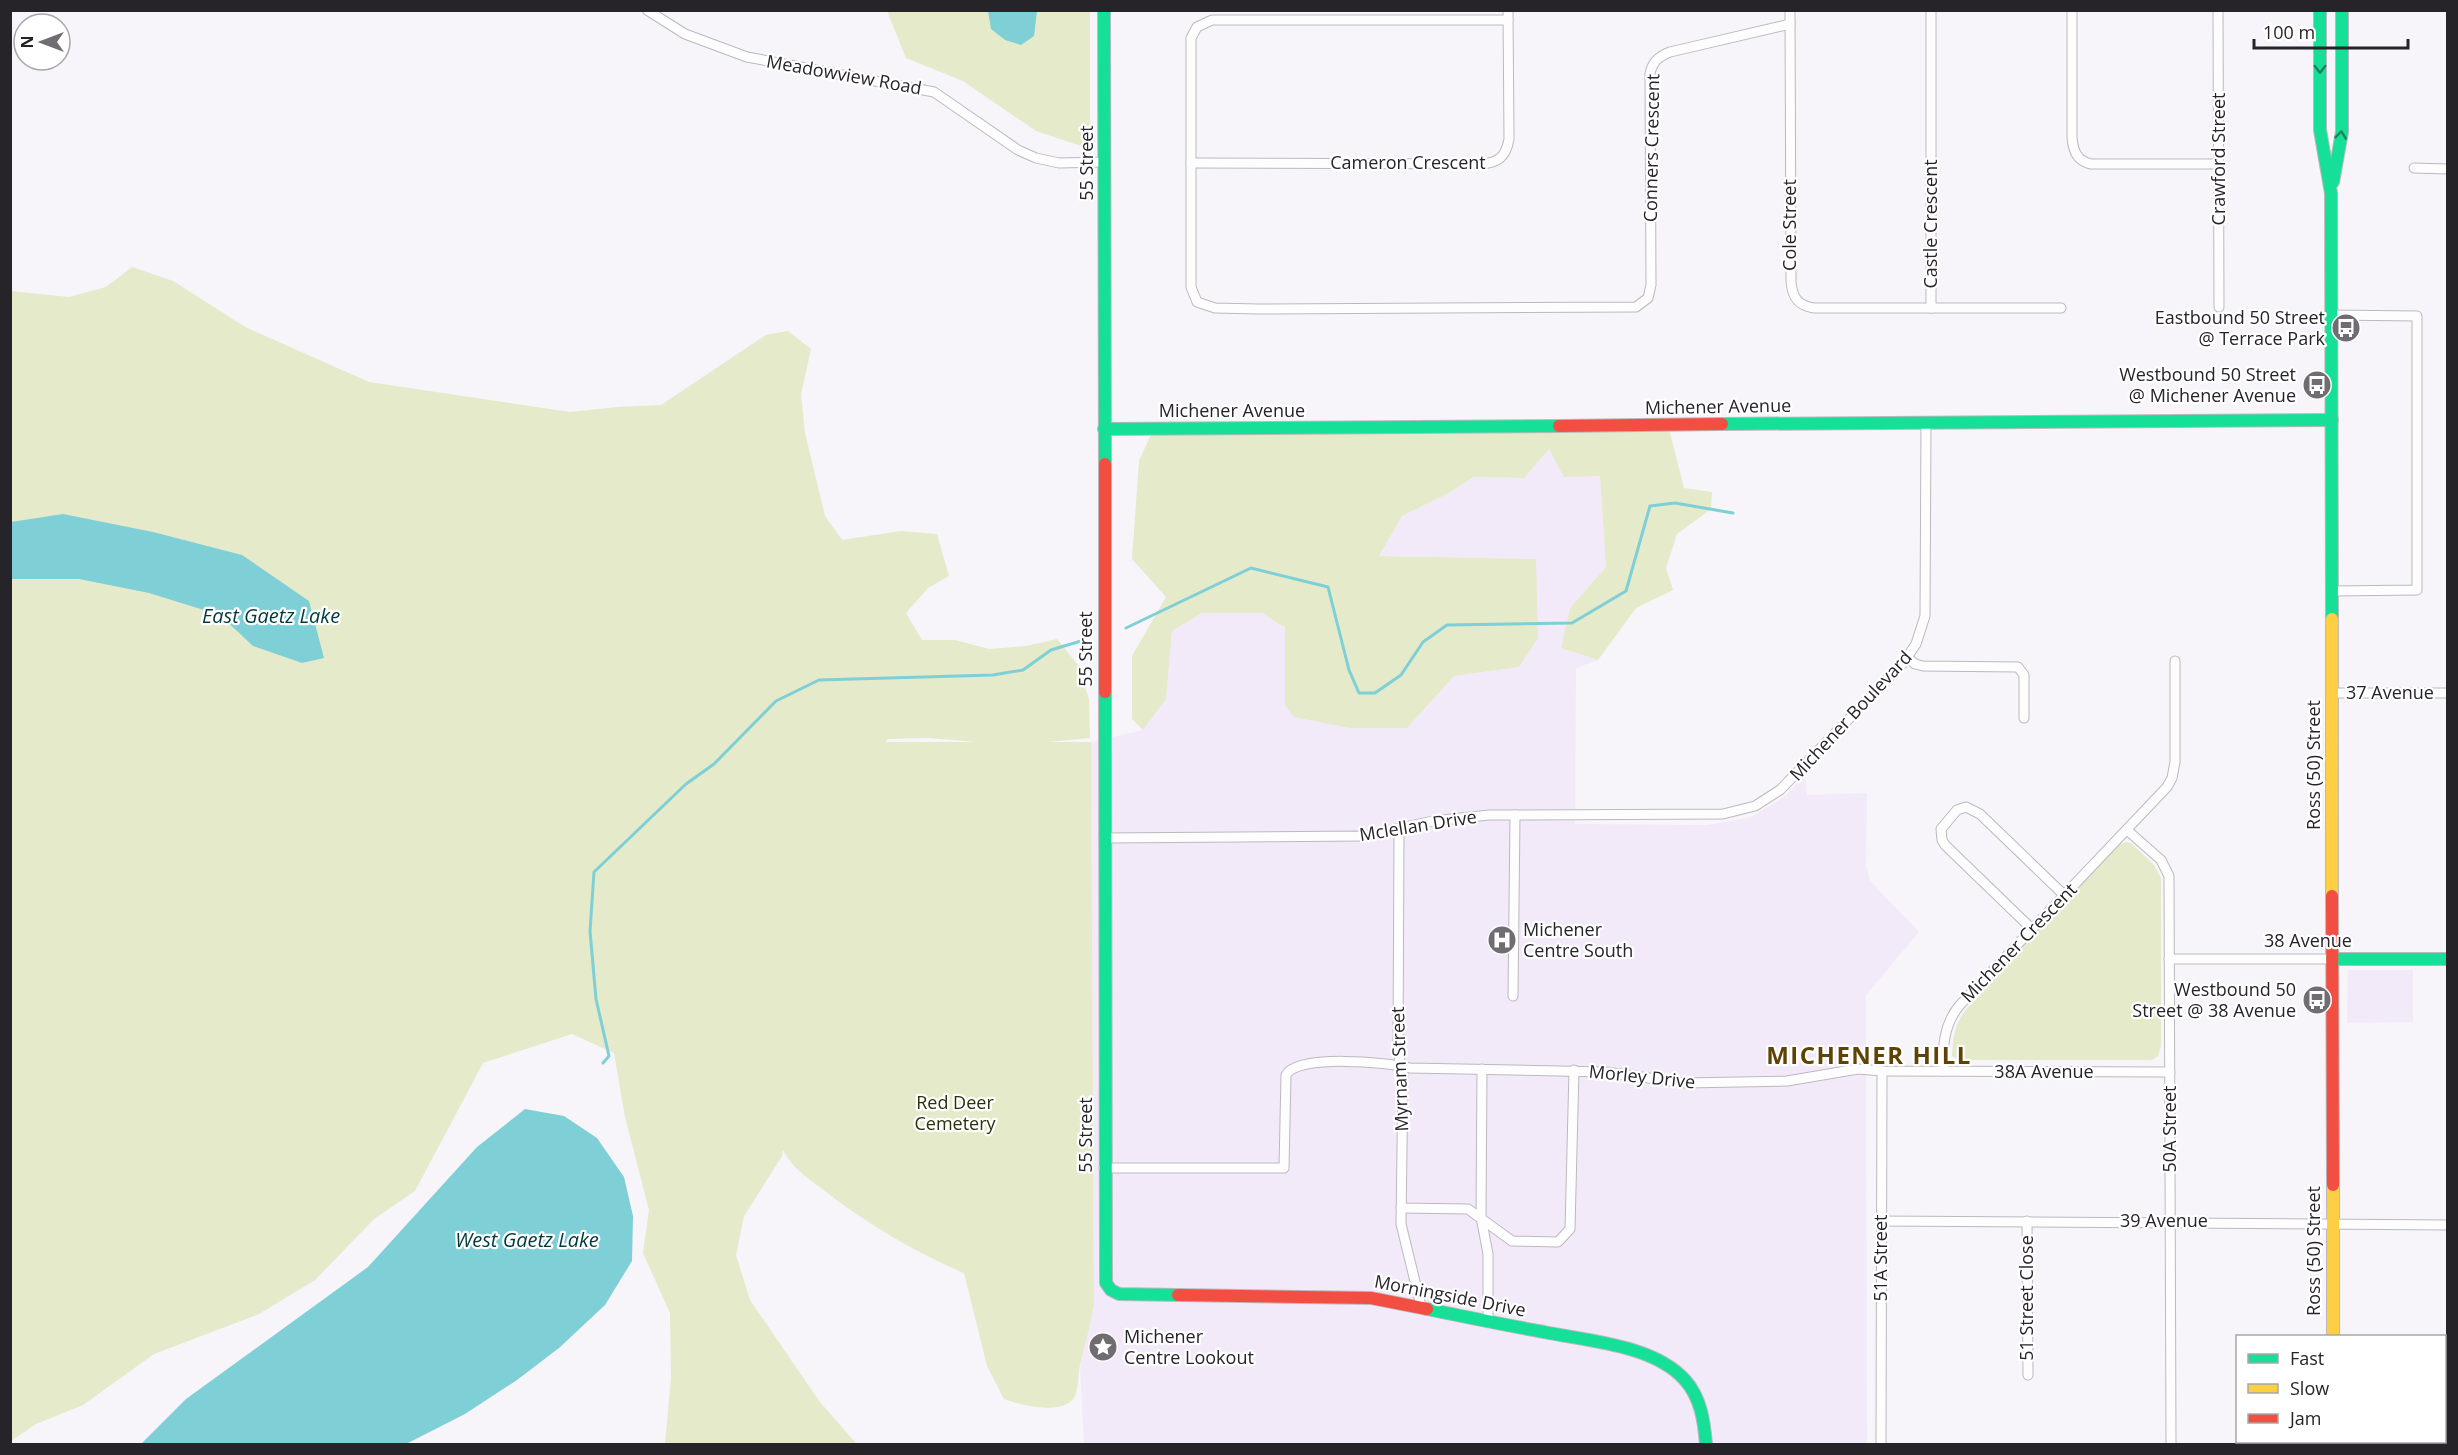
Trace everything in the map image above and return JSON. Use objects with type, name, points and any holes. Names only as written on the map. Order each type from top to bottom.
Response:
[{"type":"street","name":"Meadowview Road","points":[[646,10],[685,34],[747,57],[934,92],[1018,150],[1042,160],[1059,163],[1105,162]]},
{"type":"street","name":"55 Street","points":[[1104,10],[1104,1168],[1105,1279],[1108,1287]]},
{"type":"street","name":"Cole Street","points":[[1790,10],[1791,281],[1795,298],[1802,305],[1814,309],[1931,308]]},
{"type":"street","name":"Castle Crescent","points":[[1931,10],[1931,308],[2061,308]]},
{"type":"street","points":[[2072,10],[2072,137],[2076,156],[2085,163],[2091,164],[2219,164]]},
{"type":"street","name":"Crawford Street","points":[[2218,10],[2219,307]]},
{"type":"street","name":"Ross (50) Street","points":[[2320,10],[2320,130],[2331,193],[2333,1335]]},
{"type":"street","name":"Ross (50) Street","points":[[2331,193],[2342,132],[2342,10]]},
{"type":"street","name":"Cameron Crescent","points":[[1191,163],[1481,164],[1496,162],[1505,153],[1509,139],[1508,15],[1206,22],[1197,27],[1191,38],[1191,163],[1191,287],[1197,302],[1208,307],[1630,309],[1643,303]]},
{"type":"street","name":"Conners Crescent","points":[[1643,303],[1648,298],[1651,285],[1650,74],[1654,63],[1670,52],[1790,24]]},
{"type":"street","points":[[2414,168],[2448,169]]},
{"type":"street","points":[[2332,315],[2417,316],[2418,590],[2332,591]]},
{"type":"street","name":"Michener Avenue","points":[[1104,429],[2332,420]]},
{"type":"street","name":"Michener Boulevard","points":[[1515,815],[1723,814],[1745,810],[1766,800],[1788,783],[1908,658],[1916,644],[1925,616],[1926,423]]},
{"type":"street","points":[[1908,658],[1915,664],[1923,666],[2021,669],[2024,675],[2024,718]]},
{"type":"street","name":"Michener Crescent","points":[[1943,1071],[1944,1036],[1952,1014],[2167,787],[2174,771],[2175,661]]},
{"type":"street","name":"37 Avenue","points":[[2332,693],[2448,693]]},
{"type":"street","points":[[2032,929],[1945,845],[1940,834],[1943,824],[1961,807],[1976,811],[2064,895]]},
{"type":"street","points":[[1513,996],[1515,815]]},
{"type":"street","name":"Mclellan Drive","points":[[1104,838],[1356,836],[1399,830],[1444,819],[1515,815]]},
{"type":"street","name":"Myrnam Street","points":[[1399,830],[1398,1051],[1403,1075],[1401,1208],[1402,1228],[1421,1306]]},
{"type":"street","name":"50A Street","points":[[2127,830],[2161,860],[2169,876],[2171,1444]]},
{"type":"street","name":"38 Avenue","points":[[2169,959],[2448,959]]},
{"type":"street","name":"Morley Drive","points":[[1104,1168],[1284,1168],[1285,1081],[1288,1071],[1313,1062],[1387,1063],[1410,1068],[1574,1070],[1628,1074],[1664,1082],[1685,1083],[1787,1081],[1858,1069],[1882,1071]]},
{"type":"street","points":[[1482,1069],[1481,1217],[1488,1254],[1488,1321]]},
{"type":"street","points":[[1401,1208],[1465,1209],[1481,1217],[1503,1236],[1518,1242],[1558,1242],[1570,1229],[1574,1070]]},
{"type":"street","name":"38A Avenue","points":[[1882,1071],[2170,1072]]},
{"type":"street","name":"51A Street","points":[[1881,1444],[1882,1071]]},
{"type":"street","name":"39 Avenue","points":[[1881,1221],[2313,1222],[2332,1225],[2448,1225]]},
{"type":"street","name":"51 Street Close","points":[[2027,1221],[2028,1375]]},
{"type":"street","name":"Morningside Drive","points":[[1108,1287],[1119,1294],[1371,1298],[1628,1348],[1657,1358],[1674,1368],[1692,1386],[1703,1414],[1706,1444]]},
{"type":"shaded area","name":"Michener Centre South","points":[[1549,448],[1600,475],[1606,567],[1570,608],[1561,648],[1598,660],[1576,668],[1575,824],[1707,825],[1749,818],[1785,797],[1805,775],[1807,795],[1867,793],[1866,866],[1870,881],[1919,932],[1866,995],[1867,1444],[1084,1444],[1080,1367],[1094,1305],[1091,742],[1143,730],[1166,699],[1172,631],[1202,613],[1263,613],[1285,629],[1285,705],[1407,728],[1454,676],[1519,667],[1536,559],[1379,556],[1402,516],[1447,494],[1474,477],[1524,478]]},
{"type":"shaded area","points":[[2348,970],[2413,970],[2413,1022],[2347,1023]]},
{"type":"green space","points":[[887,11],[1090,11],[1090,140],[1087,148],[1036,131],[963,81],[906,58]]},
{"type":"green space","name":"Red Deer Cemetery","points":[[132,267],[173,281],[247,328],[369,382],[570,412],[661,405],[766,335],[788,331],[811,349],[801,394],[805,433],[825,516],[842,540],[901,531],[937,534],[949,576],[928,588],[906,613],[922,640],[955,640],[989,649],[1026,646],[1057,639],[1078,665],[1089,699],[1090,738],[1047,742],[1091,742],[1094,1305],[1080,1365],[1077,1390],[1072,1401],[1064,1405],[1044,1408],[1004,1399],[987,1366],[964,1273],[908,1246],[855,1213],[800,1171],[783,1150],[782,1156],[744,1216],[736,1255],[750,1300],[819,1401],[855,1442],[854,1444],[665,1444],[671,1378],[670,1313],[643,1253],[649,1210],[625,1117],[614,1053],[572,1034],[483,1063],[415,1191],[374,1219],[315,1280],[259,1314],[154,1354],[83,1405],[36,1424],[11,1441],[11,291],[69,297],[106,287]],"holes":[[[929,738],[977,742],[885,742],[888,739]]]},
{"type":"green space","points":[[1668,425],[1684,488],[1712,492],[1711,509],[1677,534],[1666,568],[1673,590],[1636,608],[1598,660],[1561,648],[1570,608],[1606,567],[1600,476],[1564,477],[1549,449],[1524,478],[1474,477],[1447,494],[1402,516],[1379,556],[1536,559],[1538,638],[1519,667],[1454,676],[1407,728],[1350,728],[1294,717],[1285,705],[1285,628],[1262,613],[1202,613],[1172,631],[1166,699],[1143,730],[1132,719],[1132,656],[1166,597],[1132,559],[1139,461],[1153,430]]},
{"type":"green space","points":[[2126,842],[2131,843],[2154,865],[2161,878],[2161,1046],[2158,1056],[2152,1060],[1959,1060],[1952,1056],[1955,1033],[1964,1012],[2115,846]]},
{"type":"water","points":[[988,11],[1037,11],[1034,36],[1021,45],[1005,40],[991,29]]},
{"type":"water","name":"East Gaetz Lake","points":[[63,514],[153,532],[242,555],[309,601],[324,658],[302,663],[253,646],[220,615],[149,593],[79,579],[11,579],[11,522]]},
{"type":"water","name":"West Gaetz Lake","points":[[525,1109],[564,1116],[597,1138],[624,1177],[633,1216],[632,1261],[605,1305],[559,1348],[517,1380],[465,1414],[406,1444],[141,1444],[186,1399],[368,1267],[477,1147]]},
{"type":"waterway","points":[[1126,628],[1251,568],[1328,587],[1349,670],[1359,693],[1375,693],[1401,675],[1423,642],[1447,625],[1572,623],[1626,591],[1650,506],[1675,503],[1733,513]]},
{"type":"waterway","points":[[603,1063],[609,1056],[596,999],[590,931],[594,872],[686,784],[714,764],[776,701],[819,680],[993,675],[1023,670],[1051,650],[1081,641]]},
{"type":"traffic: fast","points":[[1104,10],[1105,464]]},
{"type":"traffic: fast","points":[[2320,10],[2320,130],[2331,193],[2332,619]]},
{"type":"traffic: fast","points":[[2333,182],[2342,132],[2342,10]]},
{"type":"traffic: fast","points":[[1722,424],[2332,420]]},
{"type":"traffic: fast","points":[[1104,429],[1559,426]]},
{"type":"traffic: fast","points":[[1105,692],[1106,1283],[1111,1290],[1119,1294],[1178,1295]]},
{"type":"traffic: fast","points":[[2332,959],[2448,959]]},
{"type":"traffic: fast","points":[[1427,1309],[1619,1346],[1656,1359],[1672,1368],[1695,1394],[1701,1410],[1706,1444]]},
{"type":"traffic: slow","points":[[2332,619],[2332,896]]},
{"type":"traffic: slow","points":[[2333,1185],[2333,1335]]},
{"type":"traffic: jam","points":[[1559,426],[1722,424]]},
{"type":"traffic: jam","points":[[1105,464],[1105,692]]},
{"type":"traffic: jam","points":[[2332,896],[2333,1185]]},
{"type":"traffic: jam","points":[[1178,1295],[1371,1298],[1427,1309]]},
{"type":"place","name":"Eastbound 50 Street @ Terrace Park","points":[[2346,328]]},
{"type":"place","name":"Westbound 50 Street @ Michener Avenue","points":[[2317,385]]},
{"type":"place","name":"Michener Centre South","points":[[1502,940]]},
{"type":"place","name":"Westbound 50 Street @ 38 Avenue","points":[[2317,1000]]},
{"type":"place","name":"Michener Centre Lookout","points":[[1103,1347]]},
{"type":"district","name":"MICHENER HILL","points":[[1869,1056]]}]
